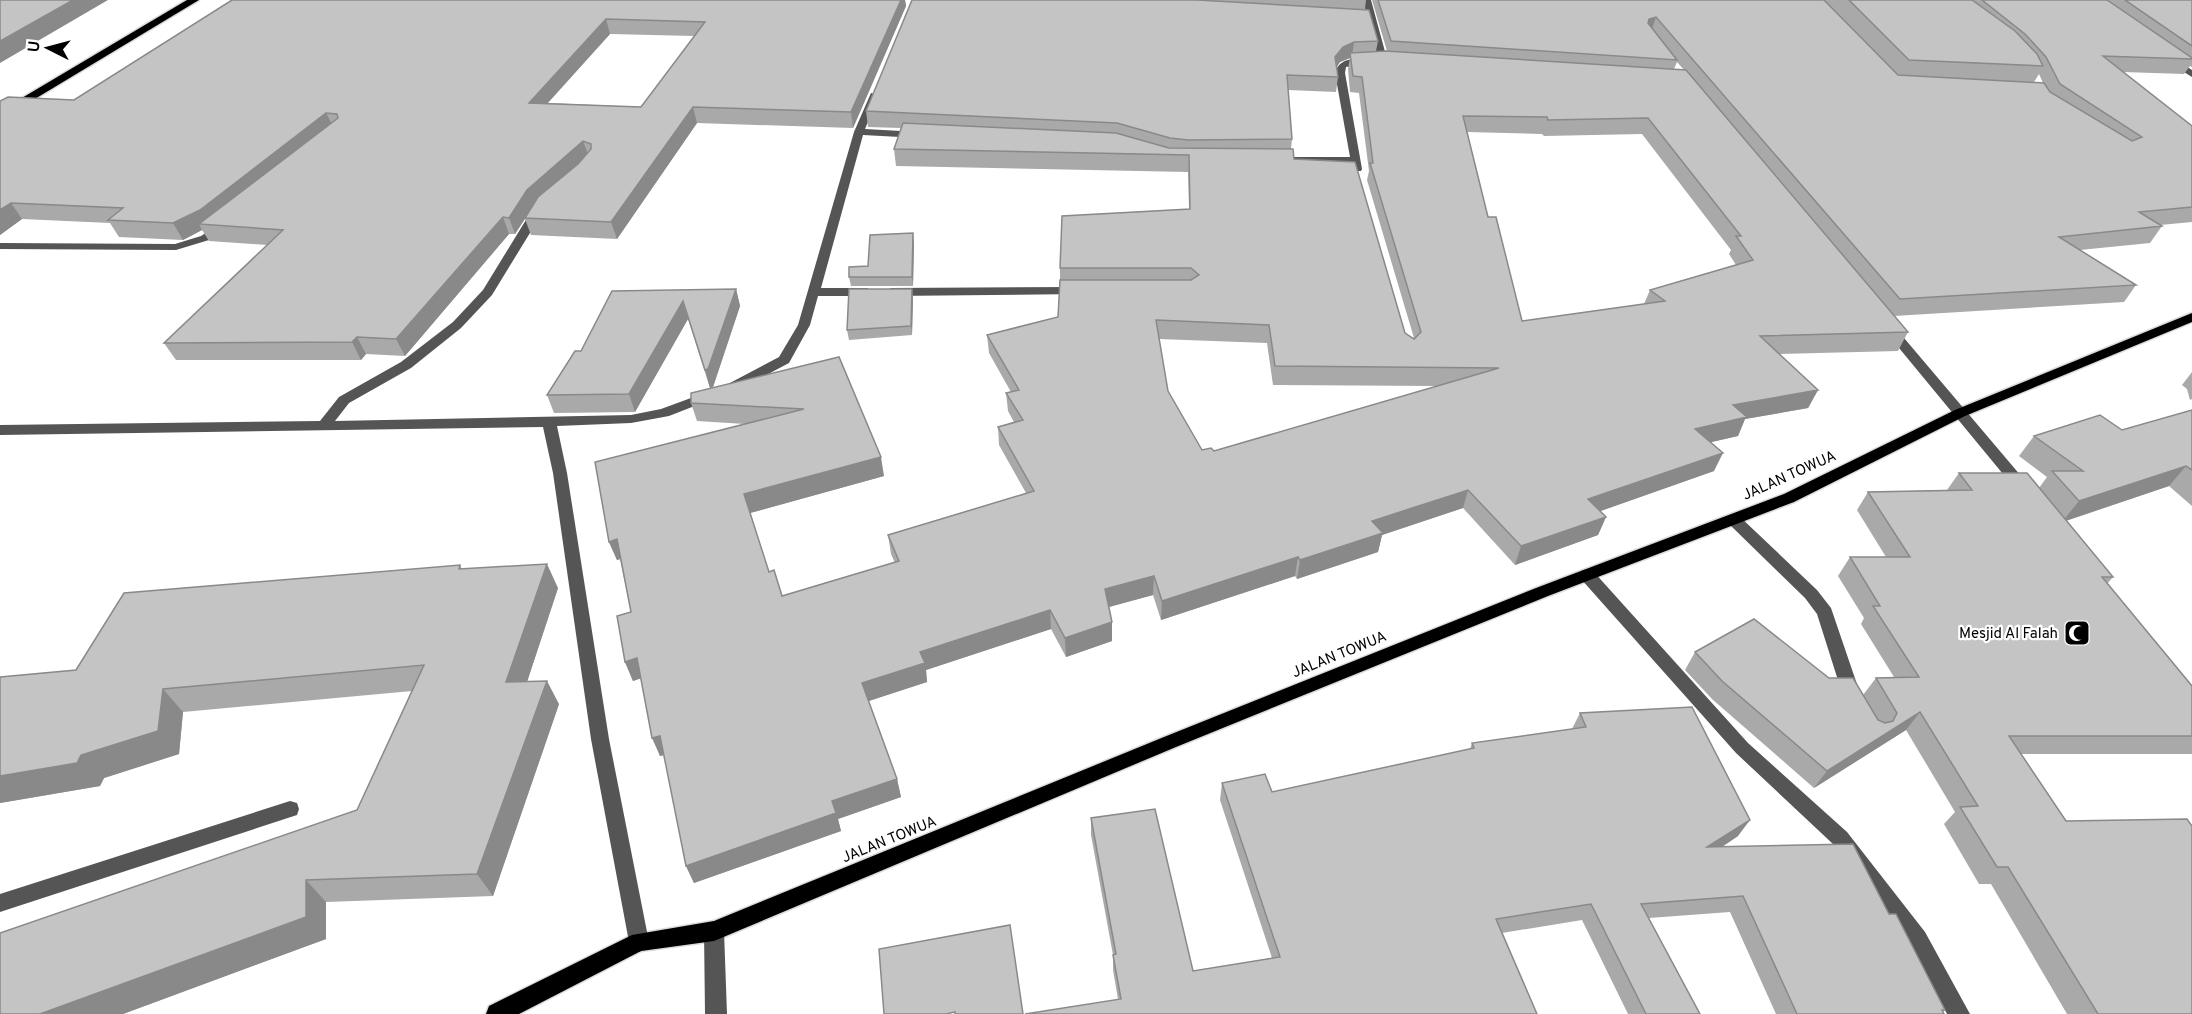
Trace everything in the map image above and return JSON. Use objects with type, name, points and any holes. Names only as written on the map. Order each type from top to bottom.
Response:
[{"type":"highway","points":[[0,116],[194,0]]},
{"type":"main road","name":"JALAN TOWUA","points":[[497,1014],[639,942],[714,931],[1170,742],[1587,575],[1789,498],[1960,413],[2192,317]]},
{"type":"street","points":[[1367,0],[1365,20],[1383,61]]},
{"type":"street","points":[[2156,50],[2192,74]]},
{"type":"street","points":[[1360,182],[1341,83],[1342,66],[1349,62],[1407,63]]},
{"type":"street","points":[[0,430],[631,419],[664,412],[740,384],[784,360],[804,325],[859,132],[878,88]]},
{"type":"street","points":[[859,132],[929,135]]},
{"type":"street","points":[[1283,160],[1354,160]]},
{"type":"street","points":[[324,425],[344,400],[406,365],[457,325],[488,292],[538,210],[549,199]]},
{"type":"street","points":[[0,246],[176,247],[205,237],[233,216]]},
{"type":"street","points":[[813,292],[1085,291]]},
{"type":"street","points":[[1883,321],[2035,503]]},
{"type":"street","points":[[549,422],[560,473],[600,739],[639,942]]},
{"type":"street","points":[[1732,519],[1811,594],[1826,612],[1850,693],[1860,713]]},
{"type":"street","points":[[1587,575],[1742,748],[1840,838],[1918,939],[1959,1014]]},
{"type":"street","points":[[0,903],[290,808]]},
{"type":"street","points":[[714,931],[716,1014]]},
{"type":"building","points":[[0,0],[73,0],[0,41]]},
{"type":"building","points":[[232,0],[901,0],[851,112],[693,107],[611,222],[525,218],[538,197],[578,164],[591,149],[591,144],[583,141],[527,190],[509,218],[503,217],[396,339],[357,337],[352,342],[164,343],[283,230],[199,224],[338,118],[337,114],[326,113],[200,210],[173,223],[108,220],[123,208],[11,203],[0,210],[0,101],[8,97],[74,100]],"holes":[[[606,19],[705,22],[641,107],[529,103]]]},
{"type":"building","points":[[912,0],[1197,0],[1369,10],[1378,41],[1354,42],[1343,47],[1335,57],[1338,77],[1287,75],[1292,139],[1188,140],[1170,138],[1117,123],[866,111]]},
{"type":"building","points":[[1378,0],[1824,0],[1898,75],[2044,83],[2050,92],[2132,141],[2142,137],[2060,84],[2046,57],[2025,34],[1982,0],[2107,0],[2192,58],[2103,56],[2192,126],[2192,207],[2139,212],[2162,226],[2059,237],[2136,285],[1900,299],[1656,17],[1649,19],[1648,23],[1677,60],[1391,41]]},
{"type":"building","points":[[1849,0],[1972,0],[2015,31],[2037,54],[2043,66],[1909,60]]},
{"type":"building","points":[[2125,0],[2192,0],[2192,46]]},
{"type":"building","points":[[1386,51],[1686,70],[1908,332],[1760,336],[1818,390],[1733,405],[1747,417],[1695,429],[1723,453],[1588,499],[1606,517],[1521,546],[1468,490],[1372,521],[1383,533],[1300,560],[1298,557],[1162,601],[1154,576],[1105,589],[1112,622],[1065,638],[1050,610],[920,652],[925,663],[862,683],[897,779],[832,801],[836,813],[686,866],[660,736],[652,738],[637,658],[625,662],[617,616],[631,612],[617,539],[609,542],[595,462],[804,409],[691,403],[691,393],[839,357],[881,457],[744,494],[769,572],[774,570],[782,596],[899,561],[888,535],[1034,491],[998,427],[1023,420],[1006,393],[1019,390],[987,335],[1058,317],[1060,280],[1191,280],[1199,275],[1191,268],[1060,268],[1062,216],[1190,209],[1189,155],[894,149],[903,123],[1116,133],[1169,148],[1293,149],[1294,159],[1355,162],[1405,333],[1414,339],[1421,332],[1370,163],[1373,163],[1362,77],[1353,76],[1350,53]],"holes":[[[1463,116],[1547,117],[1548,120],[1648,118],[1741,236],[1736,236],[1753,260],[1650,290],[1665,301],[1522,321],[1496,217],[1488,217]],[[1156,320],[1269,325],[1275,366],[1499,368],[1214,451],[1211,448],[1202,450],[1168,391]]]},
{"type":"building","points":[[913,233],[912,277],[849,277],[849,267],[868,266],[870,235]]},
{"type":"building","points":[[736,289],[708,369],[705,370],[683,301],[629,394],[547,395],[575,351],[581,351],[612,291]]},
{"type":"building","points":[[849,289],[912,289],[911,326],[847,330]]},
{"type":"building","points":[[2192,410],[2192,470],[2186,466],[2079,501],[2052,471],[2083,471],[2034,436],[2100,415],[2122,430]]},
{"type":"building","points":[[1959,473],[2027,473],[2113,577],[2102,577],[2192,686],[2192,736],[2009,736],[2066,821],[2187,819],[2192,826],[2192,1014],[2098,1014],[2008,867],[1997,867],[1960,807],[1978,806],[1920,712],[1827,771],[1722,681],[1695,652],[1754,619],[1829,678],[1853,678],[1878,720],[1885,723],[1893,721],[1897,713],[1876,678],[1919,677],[1873,606],[1880,606],[1850,557],[1910,557],[1868,492],[1972,490]]},
{"type":"building","points":[[547,564],[506,682],[547,681],[477,874],[306,880],[306,917],[40,1014],[0,1014],[0,933],[357,810],[424,665],[163,689],[158,731],[81,755],[77,763],[0,776],[0,677],[76,670],[124,593],[460,565],[459,569]]},
{"type":"building","points":[[1692,707],[1750,820],[1707,847],[1853,844],[1889,914],[1896,914],[1945,1010],[1942,1010],[1944,1014],[1797,1014],[1743,896],[1641,904],[1700,1014],[1646,1014],[1591,904],[1496,919],[1537,1014],[1025,1014],[1121,999],[1113,955],[1116,954],[1091,818],[1155,809],[1193,971],[1280,957],[1222,783],[1265,774],[1272,792],[1474,748],[1472,743],[1586,727],[1580,713]]},
{"type":"building","points":[[1010,925],[1023,1014],[955,1014],[955,1012],[884,1014],[879,949]]},
{"type":"place","name":"Mesjid Al Falah","points":[[2077,633]]}]
